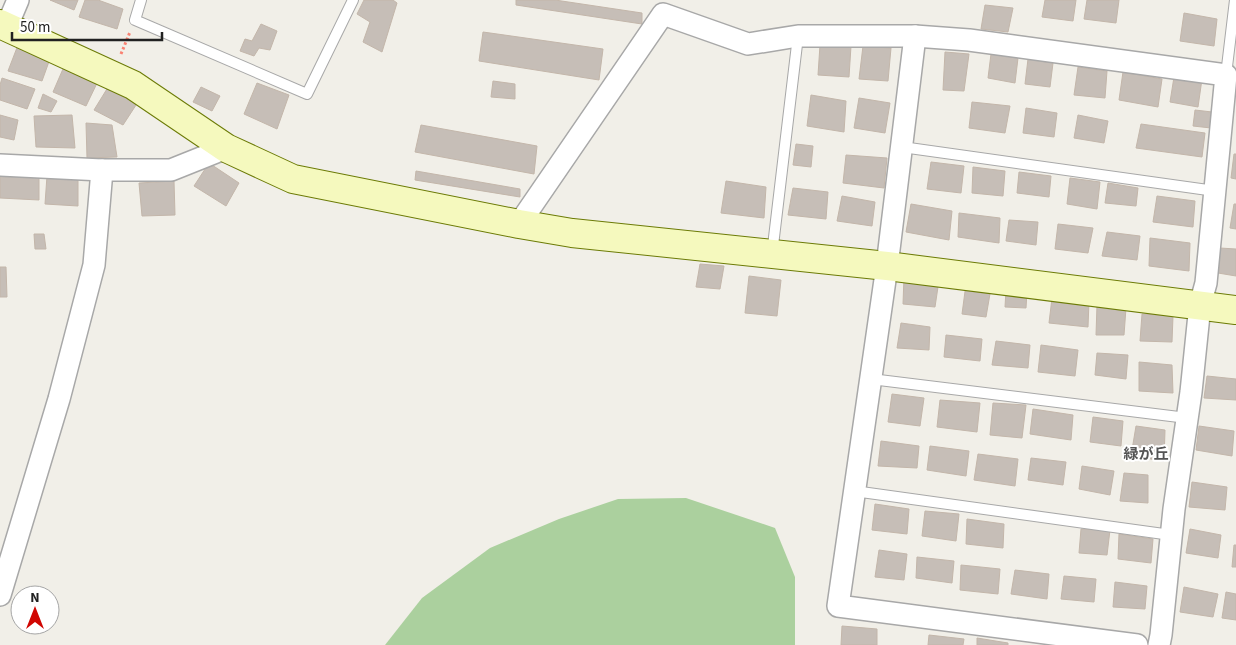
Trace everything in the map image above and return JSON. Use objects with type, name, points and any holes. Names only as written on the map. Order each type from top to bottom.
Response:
[{"type":"street","points":[[18,0],[3,28],[132,85],[226,148],[293,179],[572,233],[887,266],[1236,310]]},
{"type":"street","points":[[519,224],[663,14],[748,44],[798,36],[915,36],[969,40],[1226,75],[1206,283],[1200,306],[1159,645]]},
{"type":"street","points":[[915,36],[887,266],[838,606],[1138,645]]},
{"type":"street","points":[[0,165],[102,170],[171,170],[226,148]]},
{"type":"street","points":[[0,595],[60,399],[94,265],[102,170]]},
{"type":"lane","points":[[141,0],[135,20],[306,94],[353,0]]},
{"type":"lane","points":[[1226,75],[1235,0]]},
{"type":"lane","points":[[772,254],[798,36]]},
{"type":"lane","points":[[902,147],[1215,190]]},
{"type":"lane","points":[[870,379],[1187,418]]},
{"type":"lane","points":[[854,491],[1171,535]]},
{"type":"path","points":[[112,76],[135,20]]},
{"type":"green space","points":[[686,498],[775,528],[795,577],[795,645],[385,645],[422,598],[490,548],[559,519],[618,499]]},
{"type":"building","points":[[50,0],[78,0],[74,10]]},
{"type":"building","points":[[85,0],[98,0],[123,9],[117,29],[79,17]]},
{"type":"building","points":[[364,0],[393,0],[397,3],[382,52],[363,42],[370,22],[357,14]]},
{"type":"building","points":[[516,0],[555,0],[642,13],[642,24],[516,5]]},
{"type":"building","points":[[1045,0],[1076,0],[1073,21],[1042,17]]},
{"type":"building","points":[[1087,0],[1119,0],[1116,23],[1084,19]]},
{"type":"building","points":[[985,5],[1013,8],[1008,32],[981,29]]},
{"type":"building","points":[[1184,13],[1217,19],[1214,46],[1180,41]]},
{"type":"building","points":[[261,24],[277,31],[270,50],[259,48],[254,56],[240,51],[245,39],[252,41]]},
{"type":"building","points":[[483,32],[603,49],[599,80],[479,61]]},
{"type":"building","points":[[18,45],[51,56],[42,81],[8,71]]},
{"type":"building","points":[[820,45],[851,46],[849,77],[818,75]]},
{"type":"building","points":[[863,46],[891,48],[888,81],[859,79]]},
{"type":"building","points":[[945,52],[969,54],[964,91],[943,90]]},
{"type":"building","points":[[991,54],[1018,58],[1015,83],[988,78]]},
{"type":"building","points":[[1028,59],[1053,63],[1050,87],[1025,84]]},
{"type":"building","points":[[66,62],[99,79],[86,106],[53,92]]},
{"type":"building","points":[[1078,67],[1107,71],[1105,98],[1074,95]]},
{"type":"building","points":[[1123,72],[1162,79],[1158,107],[1119,100]]},
{"type":"building","points":[[1174,77],[1202,79],[1198,107],[1170,102]]},
{"type":"building","points":[[2,78],[35,89],[27,109],[0,100]]},
{"type":"building","points":[[493,81],[515,84],[515,99],[491,97]]},
{"type":"building","points":[[257,83],[289,95],[277,129],[244,114]]},
{"type":"building","points":[[110,84],[138,102],[123,125],[94,110]]},
{"type":"building","points":[[201,87],[220,96],[212,111],[193,102]]},
{"type":"building","points":[[43,94],[57,101],[51,112],[38,108]]},
{"type":"building","points":[[811,95],[846,101],[844,132],[807,126]]},
{"type":"building","points":[[859,98],[890,103],[885,133],[854,128]]},
{"type":"building","points":[[972,102],[1010,106],[1005,133],[969,128]]},
{"type":"building","points":[[1026,108],[1057,113],[1054,137],[1023,133]]},
{"type":"building","points":[[1195,110],[1212,112],[1211,128],[1193,126]]},
{"type":"building","points":[[0,115],[18,120],[14,140],[0,137]]},
{"type":"building","points":[[72,115],[75,148],[36,147],[34,116]]},
{"type":"building","points":[[1078,115],[1108,121],[1104,143],[1074,138]]},
{"type":"building","points":[[86,123],[112,125],[117,157],[87,158]]},
{"type":"building","points":[[1141,124],[1205,133],[1202,157],[1136,148]]},
{"type":"building","points":[[421,125],[537,146],[534,174],[415,152]]},
{"type":"building","points":[[796,144],[813,146],[811,167],[793,165]]},
{"type":"building","points":[[1234,154],[1236,154],[1236,179],[1231,178]]},
{"type":"building","points":[[846,155],[887,158],[884,188],[843,183]]},
{"type":"building","points":[[931,162],[964,166],[961,193],[927,189]]},
{"type":"building","points":[[209,163],[239,183],[226,206],[194,186]]},
{"type":"building","points":[[973,167],[1005,171],[1003,196],[972,193]]},
{"type":"building","points":[[416,171],[520,189],[520,197],[415,180]]},
{"type":"building","points":[[1019,172],[1051,176],[1049,197],[1017,193]]},
{"type":"building","points":[[0,174],[39,175],[39,200],[0,198]]},
{"type":"building","points":[[47,176],[78,177],[78,206],[45,204]]},
{"type":"building","points":[[1070,178],[1100,182],[1097,209],[1067,204]]},
{"type":"building","points":[[174,181],[175,215],[142,216],[139,183]]},
{"type":"building","points":[[726,181],[766,187],[764,218],[721,213]]},
{"type":"building","points":[[1108,183],[1138,188],[1136,206],[1105,203]]},
{"type":"building","points":[[793,188],[828,192],[826,219],[788,215]]},
{"type":"building","points":[[842,196],[875,202],[872,226],[837,221]]},
{"type":"building","points":[[1157,196],[1195,201],[1193,227],[1153,222]]},
{"type":"building","points":[[911,204],[952,211],[949,240],[906,232]]},
{"type":"building","points":[[1234,204],[1236,204],[1236,229],[1230,228]]},
{"type":"building","points":[[959,213],[1000,218],[999,243],[958,237]]},
{"type":"building","points":[[1009,220],[1038,222],[1036,245],[1006,241]]},
{"type":"building","points":[[1058,224],[1093,228],[1088,253],[1055,249]]},
{"type":"building","points":[[1107,232],[1140,236],[1137,260],[1102,256]]},
{"type":"building","points":[[34,234],[44,234],[46,249],[35,249]]},
{"type":"building","points":[[1150,238],[1190,243],[1189,271],[1149,266]]},
{"type":"building","points":[[1220,248],[1236,249],[1236,276],[1218,273]]},
{"type":"building","points":[[700,264],[724,266],[720,289],[696,287]]},
{"type":"building","points":[[0,267],[6,267],[7,297],[0,297]]},
{"type":"building","points":[[749,276],[781,280],[777,316],[745,313]]},
{"type":"building","points":[[904,277],[939,280],[935,307],[903,304]]},
{"type":"building","points":[[966,284],[991,288],[986,317],[962,314]]},
{"type":"building","points":[[1006,290],[1027,292],[1026,308],[1005,307]]},
{"type":"building","points":[[1052,298],[1089,301],[1088,327],[1049,323]]},
{"type":"building","points":[[1097,305],[1126,308],[1124,335],[1096,335]]},
{"type":"building","points":[[1142,314],[1173,316],[1172,342],[1140,341]]},
{"type":"building","points":[[901,323],[930,327],[929,350],[897,348]]},
{"type":"building","points":[[946,335],[982,339],[980,361],[944,357]]},
{"type":"building","points":[[996,341],[1030,345],[1028,368],[992,365]]},
{"type":"building","points":[[1041,345],[1078,350],[1075,376],[1038,372]]},
{"type":"building","points":[[1097,353],[1128,355],[1126,379],[1095,375]]},
{"type":"building","points":[[1139,362],[1172,365],[1173,393],[1139,391]]},
{"type":"building","points":[[1207,376],[1236,379],[1236,400],[1204,398]]},
{"type":"building","points":[[892,394],[924,398],[920,426],[888,422]]},
{"type":"building","points":[[940,400],[980,403],[977,432],[937,427]]},
{"type":"building","points":[[993,403],[1026,405],[1022,438],[990,435]]},
{"type":"building","points":[[1033,409],[1073,415],[1071,440],[1030,434]]},
{"type":"building","points":[[1093,417],[1123,421],[1121,446],[1090,442]]},
{"type":"building","points":[[1136,426],[1165,430],[1164,461],[1131,456]]},
{"type":"building","points":[[1199,426],[1234,431],[1232,456],[1196,450]]},
{"type":"building","points":[[881,441],[919,446],[917,468],[878,466]]},
{"type":"building","points":[[930,446],[969,451],[966,476],[927,470]]},
{"type":"building","points":[[978,454],[1018,459],[1015,486],[974,480]]},
{"type":"building","points":[[1031,458],[1066,462],[1063,485],[1028,480]]},
{"type":"building","points":[[1082,466],[1114,471],[1110,495],[1079,489]]},
{"type":"building","points":[[1124,473],[1148,475],[1148,503],[1120,501]]},
{"type":"building","points":[[1192,482],[1227,487],[1225,510],[1189,507]]},
{"type":"building","points":[[875,504],[909,509],[907,534],[872,530]]},
{"type":"building","points":[[925,511],[959,514],[956,541],[922,536]]},
{"type":"building","points":[[967,519],[1004,524],[1003,548],[966,544]]},
{"type":"building","points":[[1081,529],[1110,530],[1107,555],[1079,553]]},
{"type":"building","points":[[1190,529],[1221,535],[1218,558],[1186,553]]},
{"type":"building","points":[[1119,534],[1153,539],[1151,563],[1118,559]]},
{"type":"building","points":[[1234,545],[1236,545],[1236,567],[1232,567]]},
{"type":"building","points":[[879,550],[907,554],[904,580],[875,577]]},
{"type":"building","points":[[917,557],[954,561],[952,583],[916,578]]},
{"type":"building","points":[[961,565],[1000,569],[998,594],[960,590]]},
{"type":"building","points":[[1015,570],[1049,574],[1047,599],[1011,594]]},
{"type":"building","points":[[1064,576],[1096,579],[1094,602],[1061,599]]},
{"type":"building","points":[[1115,582],[1147,586],[1145,609],[1113,607]]},
{"type":"building","points":[[1184,587],[1218,594],[1213,617],[1180,612]]},
{"type":"building","points":[[1226,592],[1236,594],[1236,620],[1222,618]]},
{"type":"building","points":[[842,626],[877,629],[877,645],[841,645]]},
{"type":"building","points":[[929,635],[964,639],[963,645],[928,645]]},
{"type":"building","points":[[977,638],[1008,643],[1008,645],[977,645]]},
{"type":"district","name":"緑が丘","points":[[1146,454]]}]
